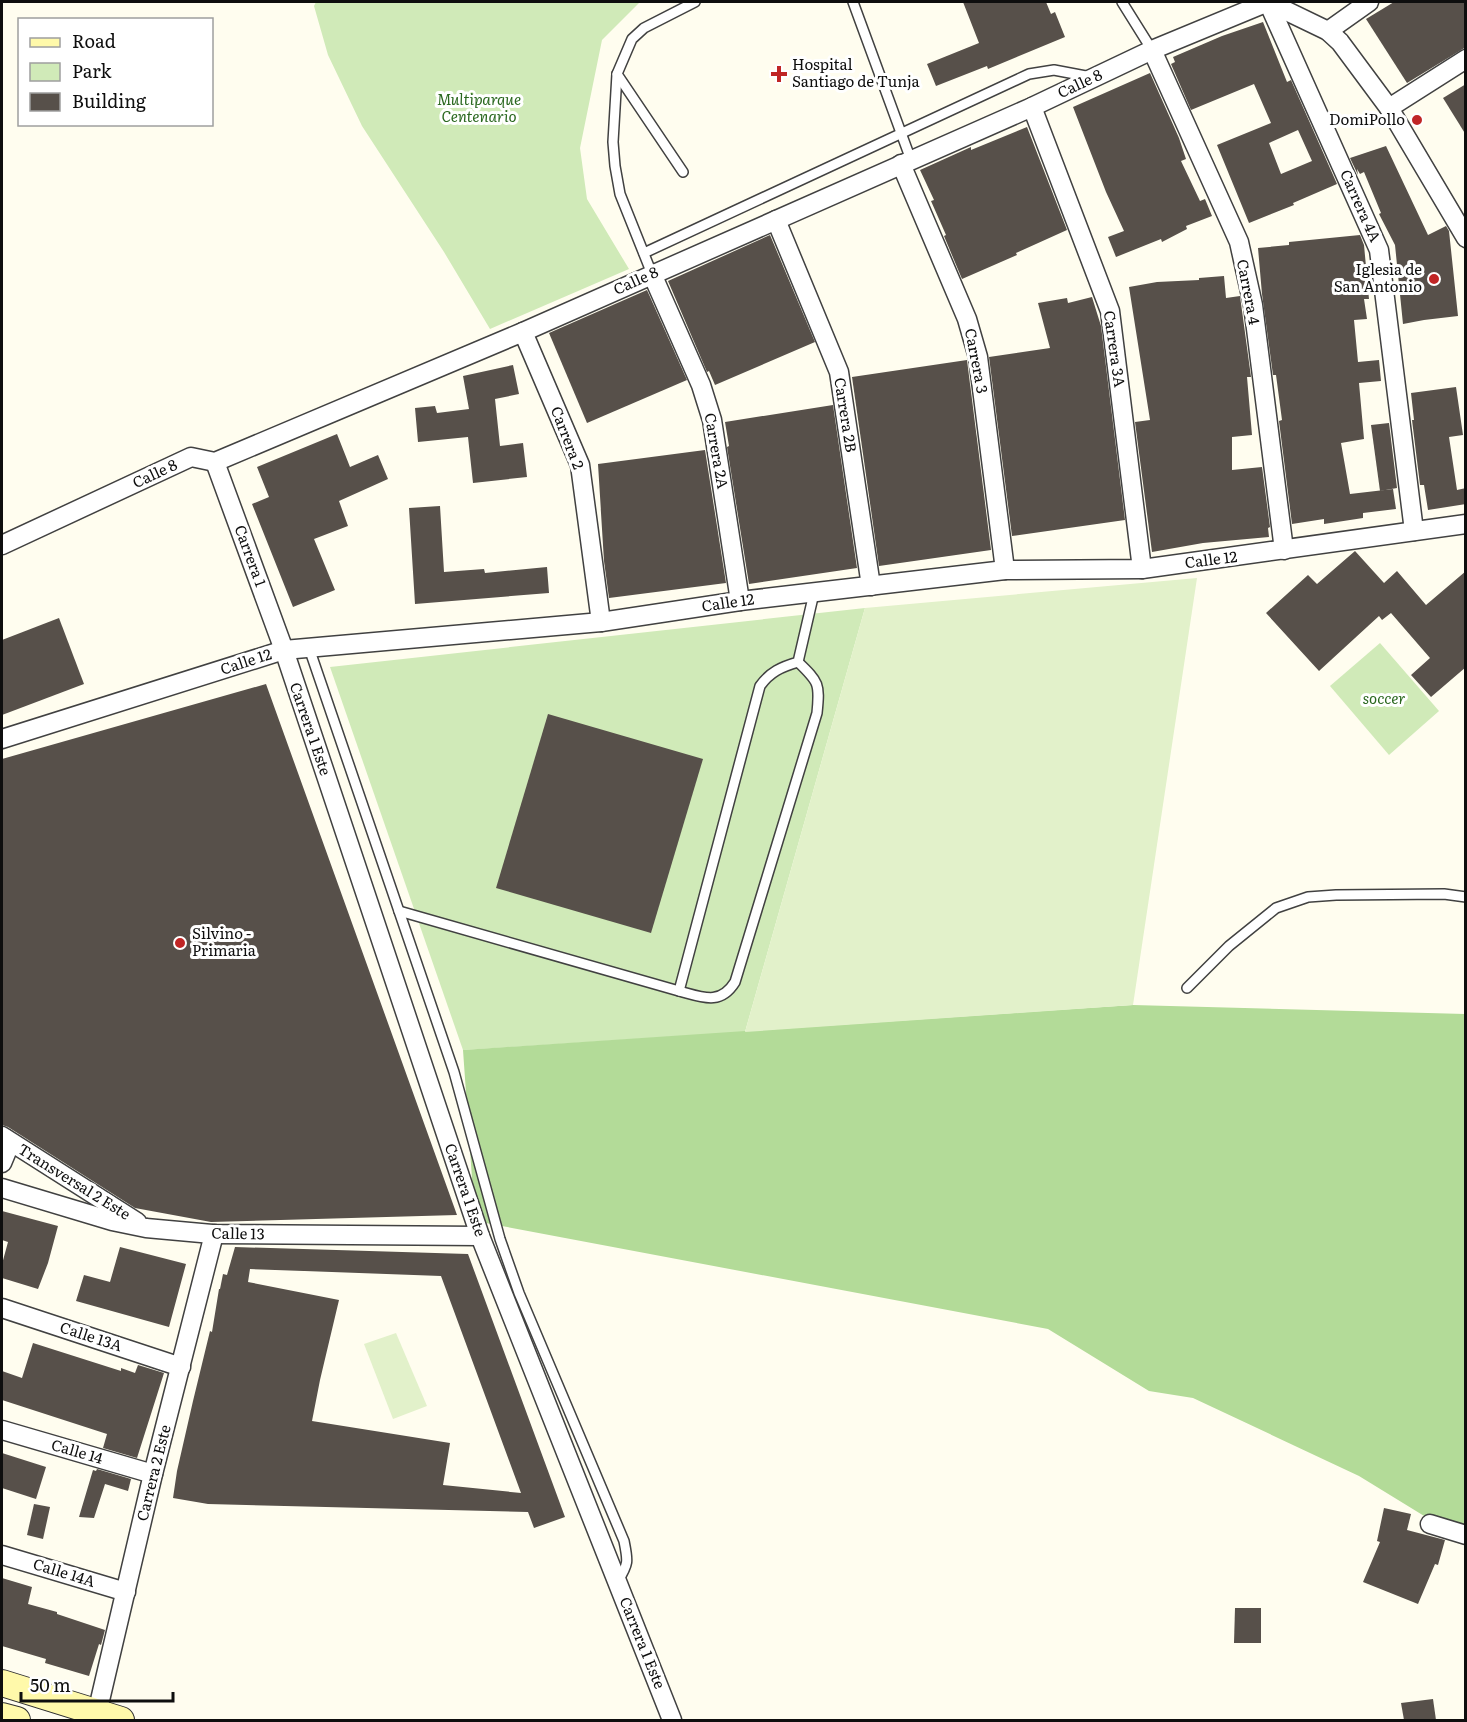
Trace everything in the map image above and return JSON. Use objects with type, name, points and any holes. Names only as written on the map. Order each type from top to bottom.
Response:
[{"type":"main road","points":[[2,1683],[121,1720]]},
{"type":"main road","points":[[2,1716],[17,1720]]},
{"type":"street","name":"Calle 8","points":[[2,545],[191,457],[215,462],[523,332],[1032,107],[1152,50],[1268,2]]},
{"type":"street","points":[[1268,2],[1328,31],[1340,42],[1389,108],[1466,238]]},
{"type":"street","name":"Carrera 4A","points":[[1268,2],[1379,250],[1414,531]]},
{"type":"street","points":[[1328,31],[1369,2]]},
{"type":"street","name":"Carrera 4","points":[[1152,50],[1239,242],[1253,305],[1284,550]]},
{"type":"street","points":[[1389,108],[1466,59]]},
{"type":"street","name":"Carrera 3A","points":[[1032,107],[1110,311],[1142,568]]},
{"type":"street","name":"Carrera 3","points":[[906,162],[967,319],[978,357],[1005,570]]},
{"type":"street","name":"Carrera 2B","points":[[776,219],[839,372],[871,586]]},
{"type":"street","name":"Carrera 2A","points":[[652,274],[701,385],[712,420],[740,601]]},
{"type":"street","name":"Carrera 2","points":[[523,332],[580,465],[601,622]]},
{"type":"street","name":"Carrera 1","points":[[215,462],[284,650]]},
{"type":"street","name":"Calle 12","points":[[2,739],[284,650],[601,622],[740,601],[1005,570],[1142,568],[1466,524]]},
{"type":"street","name":"Carrera 1 Este","points":[[284,650],[480,1236],[672,1720]]},
{"type":"street","points":[[2,1163],[7,1151],[4,1137]]},
{"type":"street","name":"Transversal 2 Este","points":[[4,1137],[146,1227]]},
{"type":"street","name":"Calle 13","points":[[2,1188],[112,1221],[214,1234],[480,1236]]},
{"type":"street","name":"Carrera 2 Este","points":[[97,1713],[153,1474],[214,1234]]},
{"type":"street","name":"Calle 13A","points":[[2,1308],[180,1366]]},
{"type":"street","name":"Calle 14","points":[[2,1430],[153,1474]]},
{"type":"street","points":[[1430,1524],[1466,1535]]},
{"type":"street","name":"Calle 14A","points":[[2,1554],[126,1592]]},
{"type":"lane","points":[[652,274],[620,194],[613,142],[616,74],[632,39],[644,28],[695,2]]},
{"type":"lane","points":[[853,2],[902,134],[906,162]]},
{"type":"lane","points":[[1122,2],[1152,50]]},
{"type":"lane","points":[[644,253],[1029,74],[1054,70],[1093,78]]},
{"type":"lane","points":[[616,74],[683,172]]},
{"type":"lane","points":[[798,662],[814,593]]},
{"type":"lane","points":[[309,648],[454,1072],[501,1239],[519,1293],[624,1541],[627,1566],[618,1582]]},
{"type":"lane","points":[[399,911],[705,998],[722,996],[735,982],[817,712],[818,685],[813,676],[798,662]]},
{"type":"lane","points":[[679,991],[760,686],[766,677],[781,667],[798,662]]},
{"type":"lane","points":[[1187,988],[1229,946],[1276,908],[1308,897],[1444,894],[1466,897]]},
{"type":"green space","name":"Multiparque Centenario","points":[[316,2],[640,2],[602,40],[580,148],[587,199],[629,269],[490,329],[444,252],[362,126],[328,55],[314,6]]},
{"type":"green space","points":[[1197,578],[1133,1005],[745,1032],[865,608]]},
{"type":"green space","points":[[865,608],[745,1032],[463,1050],[330,667]]},
{"type":"green space","name":"soccer","points":[[1380,643],[1439,711],[1389,755],[1330,686]]},
{"type":"green space","points":[[1133,1005],[1465,1014],[1465,1534],[1447,1530],[1359,1476],[1193,1398],[1149,1391],[1048,1329],[475,1221],[463,1050]]},
{"type":"green space","points":[[396,1333],[427,1406],[393,1419],[364,1344]]},
{"type":"building","points":[[963,2],[1046,2],[1051,14],[1055,12],[1065,37],[988,69],[987,66],[936,86],[927,64],[979,43]]},
{"type":"building","points":[[1394,2],[1466,2],[1466,47],[1407,83],[1366,19]]},
{"type":"building","points":[[1263,22],[1287,82],[1291,80],[1337,184],[1249,223],[1217,145],[1271,123],[1254,84],[1191,110],[1171,64],[1175,62],[1173,57],[1222,36]],"holes":[[[1298,130],[1312,161],[1281,174],[1269,143]]]},
{"type":"building","points":[[1150,73],[1179,138],[1186,159],[1181,161],[1200,201],[1205,199],[1212,216],[1186,226],[1187,229],[1162,242],[1161,239],[1116,257],[1108,237],[1124,231],[1106,192],[1073,107]]},
{"type":"building","points":[[1466,84],[1466,135],[1443,98]]},
{"type":"building","points":[[1027,127],[1067,230],[962,279],[931,201],[934,200],[920,170],[971,147],[971,150]]},
{"type":"building","points":[[1386,146],[1428,235],[1446,226],[1449,231],[1458,316],[1403,324],[1395,245],[1379,214],[1381,213],[1364,172],[1360,174],[1357,169],[1358,175],[1350,158]]},
{"type":"building","points":[[770,235],[815,342],[715,385],[709,371],[707,372],[668,281]]},
{"type":"building","points":[[1360,235],[1364,245],[1369,299],[1364,299],[1367,319],[1354,320],[1358,362],[1379,360],[1381,381],[1359,383],[1364,439],[1341,443],[1350,494],[1393,489],[1396,509],[1363,513],[1363,518],[1324,524],[1324,519],[1292,524],[1279,421],[1282,420],[1276,375],[1273,375],[1258,248],[1289,245],[1289,242]]},
{"type":"building","points":[[1224,276],[1226,298],[1240,296],[1251,377],[1247,377],[1252,435],[1232,437],[1232,470],[1262,467],[1270,527],[1268,528],[1269,537],[1203,543],[1152,552],[1135,422],[1150,420],[1129,287]]},
{"type":"building","points":[[647,290],[687,380],[587,423],[549,333]]},
{"type":"building","points":[[1092,297],[1101,326],[1125,520],[1012,536],[989,357],[1050,348],[1038,303],[1067,298],[1068,303]]},
{"type":"building","points":[[967,360],[991,550],[879,566],[852,377]]},
{"type":"building","points":[[513,365],[519,394],[495,399],[500,446],[523,443],[527,477],[473,483],[468,437],[418,442],[415,408],[435,406],[437,413],[469,409],[463,376]]},
{"type":"building","points":[[1456,387],[1463,435],[1449,437],[1457,490],[1466,488],[1466,504],[1428,510],[1424,485],[1420,485],[1411,393]]},
{"type":"building","points":[[833,405],[857,568],[749,584],[725,422]]},
{"type":"building","points":[[1389,423],[1397,488],[1380,491],[1371,425]]},
{"type":"building","points":[[337,434],[350,467],[378,455],[388,479],[339,501],[348,526],[314,539],[335,590],[293,607],[252,504],[269,497],[257,467]]},
{"type":"building","points":[[705,450],[726,583],[609,598],[604,561],[598,464]]},
{"type":"building","points":[[440,506],[444,572],[484,569],[485,573],[547,567],[549,593],[415,604],[409,508]]},
{"type":"building","points":[[1355,551],[1384,583],[1397,571],[1426,605],[1466,571],[1466,667],[1431,697],[1411,675],[1430,658],[1391,613],[1382,620],[1379,616],[1319,671],[1266,613],[1308,575],[1317,584]]},
{"type":"building","points":[[59,618],[84,684],[2,715],[2,640]]},
{"type":"building","name":"Silvino - Primaria","points":[[266,684],[457,1215],[211,1222],[135,1208],[2,1125],[2,759]]},
{"type":"building","points":[[548,714],[703,759],[651,933],[496,888]]},
{"type":"building","points":[[2,1211],[58,1226],[38,1289],[2,1278],[2,1264],[8,1242],[2,1240]]},
{"type":"building","points":[[120,1247],[186,1264],[169,1327],[76,1301],[84,1275],[110,1282]]},
{"type":"building","points":[[235,1247],[468,1254],[565,1517],[534,1528],[528,1512],[208,1504],[173,1498],[193,1401],[210,1331],[212,1332],[219,1289],[223,1274],[227,1275]],"holes":[[[250,1269],[441,1276],[521,1493],[443,1485],[450,1443],[312,1421],[339,1300],[248,1282]]]},
{"type":"building","points":[[33,1343],[121,1371],[121,1368],[135,1373],[138,1365],[164,1373],[137,1458],[103,1448],[107,1434],[2,1400],[2,1371],[22,1378]]},
{"type":"building","points":[[2,1453],[46,1467],[36,1499],[2,1488]]},
{"type":"building","points":[[97,1469],[131,1479],[128,1491],[105,1484],[94,1518],[79,1517],[93,1470]]},
{"type":"building","points":[[34,1504],[50,1507],[43,1539],[27,1535]]},
{"type":"building","points":[[1384,1508],[1411,1514],[1407,1530],[1445,1540],[1438,1565],[1435,1564],[1418,1604],[1363,1582],[1380,1542],[1377,1541]]},
{"type":"building","points":[[2,1578],[32,1587],[28,1604],[105,1630],[89,1676],[45,1663],[46,1659],[2,1646]]},
{"type":"building","points":[[1235,1608],[1261,1608],[1261,1643],[1234,1643]]},
{"type":"building","points":[[1433,1699],[1436,1720],[1404,1720],[1401,1703]]},
{"type":"place","name":"Hospital Santiago de Tunja","points":[[779,74]]},
{"type":"place","name":"DomiPollo","points":[[1417,120]]},
{"type":"place","name":"Iglesia de San Antonio","points":[[1434,279]]},
{"type":"place","name":"Silvino - Primaria","points":[[180,943]]}]
